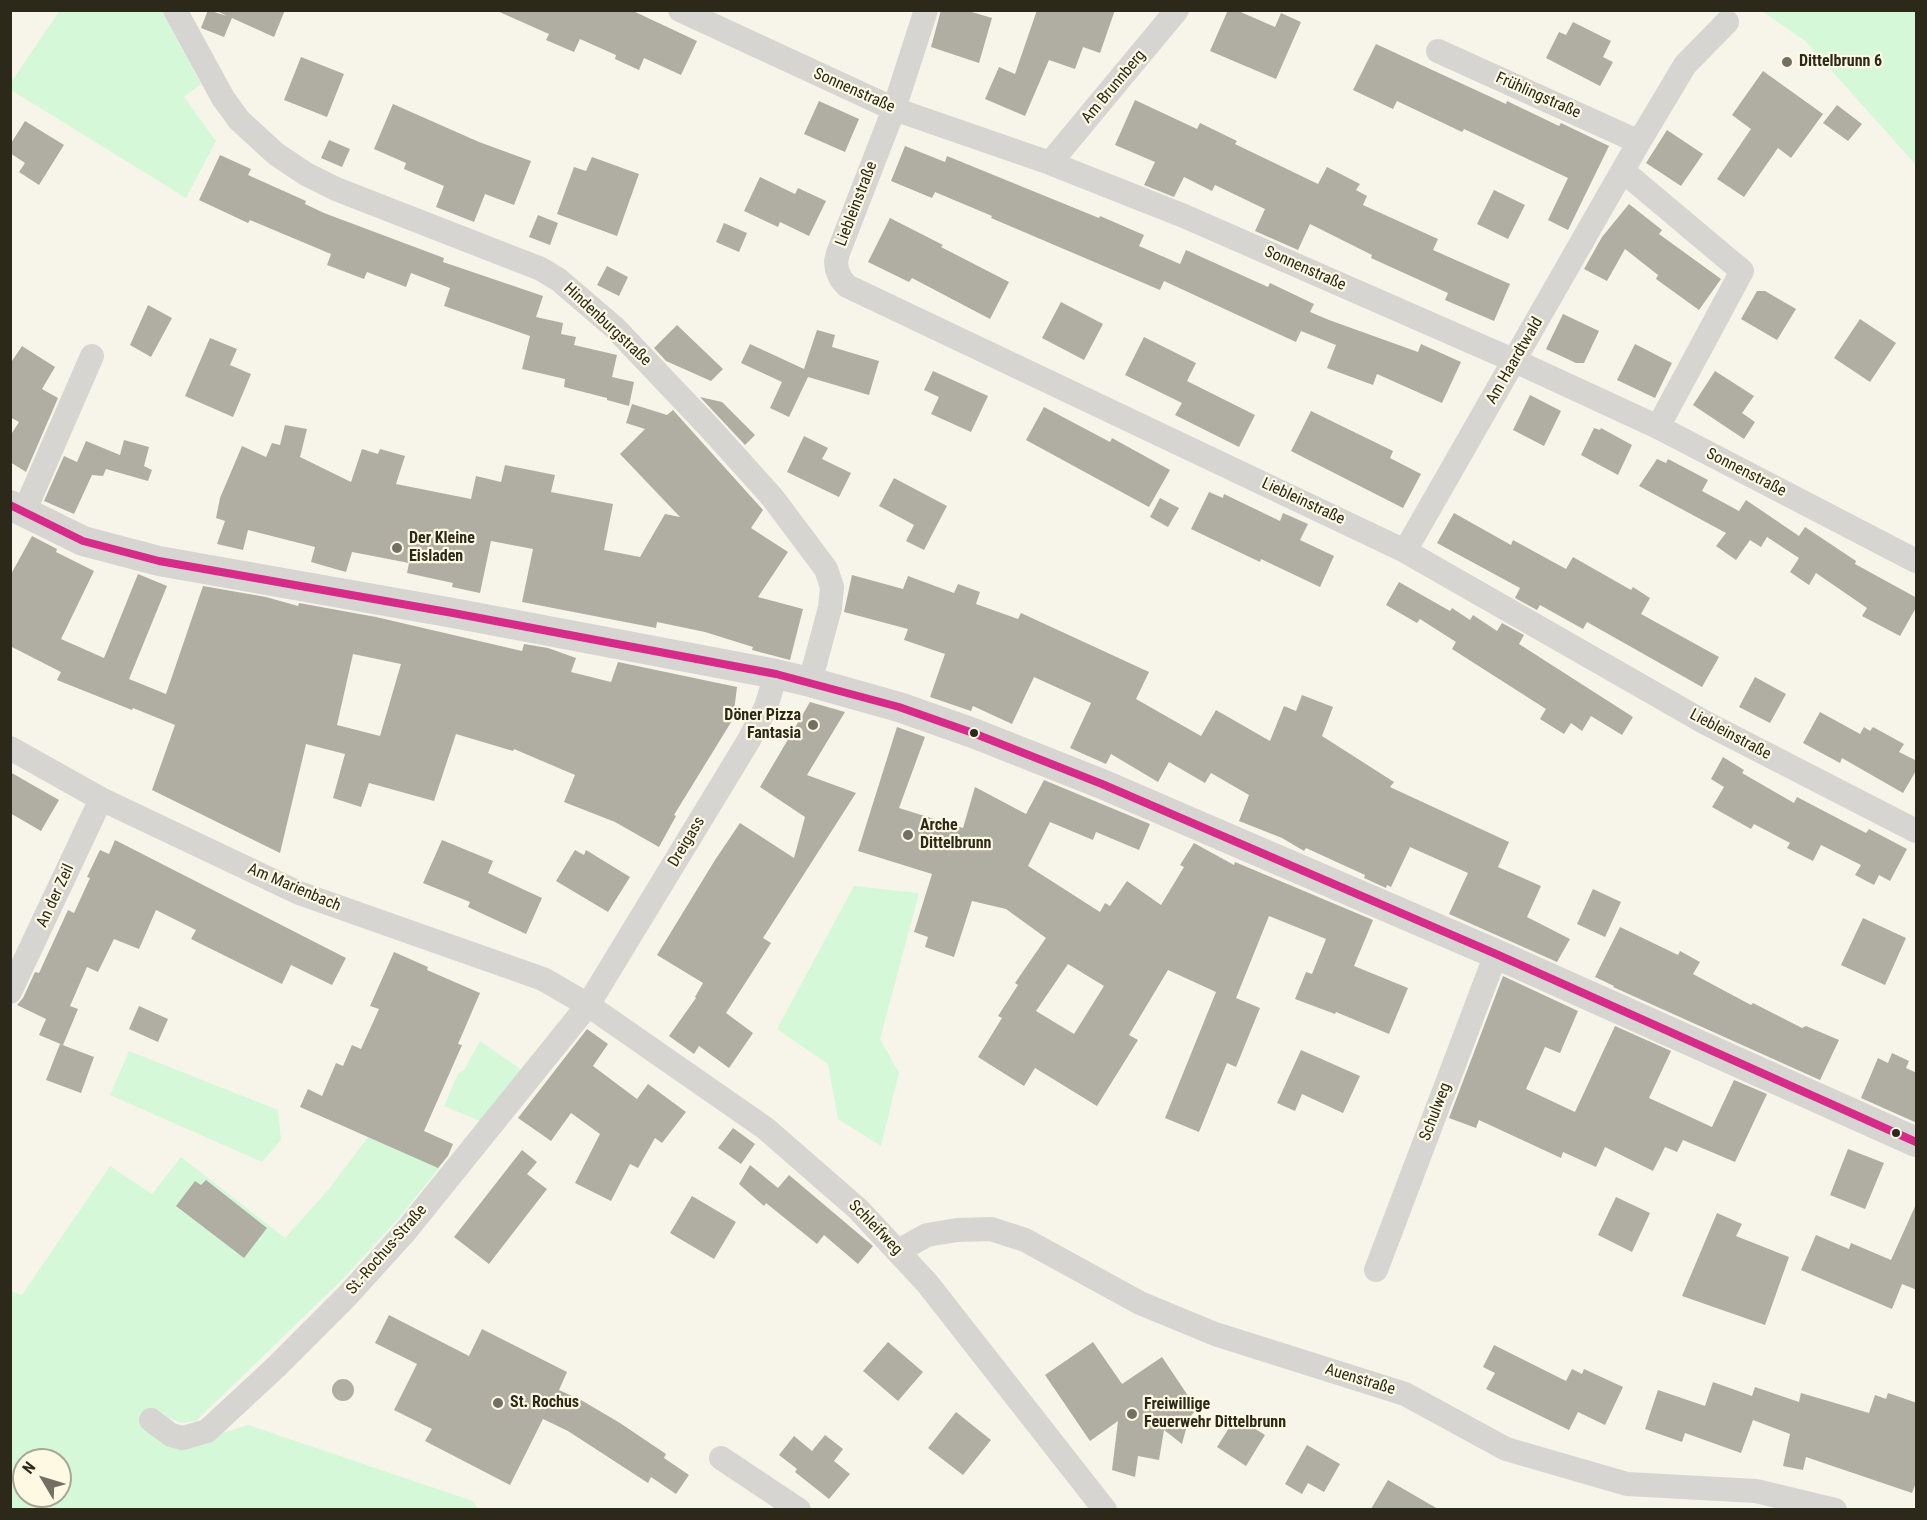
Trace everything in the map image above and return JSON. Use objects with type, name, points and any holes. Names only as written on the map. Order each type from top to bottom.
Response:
[{"type":"street","name":"Hindenburgstraße","points":[[175,10],[223,98],[239,120],[276,154],[306,174],[336,189],[541,269],[559,280],[615,328],[694,410],[772,497],[826,569],[832,587],[830,608],[810,682]]},
{"type":"street","name":"Sonnenstraße","points":[[680,10],[894,109],[1050,163],[1184,216],[1515,361],[1658,427],[1917,561]]},
{"type":"street","name":"Liebleinstraße","points":[[926,10],[894,109],[838,253],[837,270],[847,286],[1405,551],[1704,722],[1917,831]]},
{"type":"street","name":"Am Brunnberg","points":[[1050,163],[1177,10]]},
{"type":"street","name":"Am Haardtwald","points":[[1405,551],[1639,141],[1685,65],[1727,22]]},
{"type":"street","name":"Frühlingstraße","points":[[1437,51],[1639,141]]},
{"type":"street","points":[[1623,171],[1742,271],[1658,427]]},
{"type":"street","points":[[92,356],[17,508],[83,541],[159,561],[465,615],[776,674],[898,707],[1061,767],[1496,954],[1917,1142]]},
{"type":"street","name":"Dreigass","points":[[588,1005],[749,740],[766,707],[776,674]]},
{"type":"street","name":"Am Marienbach","points":[[10,748],[101,799],[299,893],[543,980],[588,1005]]},
{"type":"street","name":"An der Zeil","points":[[10,992],[101,799]]},
{"type":"street","name":"Schulweg","points":[[1376,1270],[1496,954]]},
{"type":"street","name":"Schleifweg","points":[[588,1005],[765,1128],[858,1209],[935,1293],[1106,1509]]},
{"type":"street","name":"St.-Rochus-Straße","points":[[151,1420],[171,1435],[183,1438],[207,1431],[274,1368],[378,1263],[588,1005]]},
{"type":"street","name":"Auenstraße","points":[[898,1251],[927,1235],[957,1230],[991,1229],[1024,1240],[1140,1303],[1215,1334],[1405,1394],[1506,1449],[1626,1484],[1756,1491],[1835,1509]]},
{"type":"street","points":[[721,1458],[799,1509]]},
{"type":"green space","points":[[59,11],[162,11],[201,84],[184,97],[216,141],[186,198],[11,90],[10,84]]},
{"type":"green space","points":[[1762,11],[1916,11],[1916,165],[1805,41]]},
{"type":"green space","points":[[854,886],[919,893],[880,1039],[899,1073],[881,1146],[838,1119],[828,1064],[777,1029]]},
{"type":"green space","points":[[480,1041],[522,1070],[480,1121],[444,1106],[458,1074],[464,1070]]},
{"type":"green space","points":[[129,1051],[278,1110],[281,1140],[262,1162],[110,1095]]},
{"type":"green space","points":[[368,1137],[440,1167],[397,1220],[343,1279],[196,1421],[181,1423],[155,1411],[143,1427],[161,1443],[181,1446],[248,1425],[473,1501],[478,1509],[11,1510],[11,1291],[22,1295],[110,1166],[152,1194],[181,1157],[285,1238],[329,1189]]},
{"type":"building","points":[[208,10],[227,16],[215,10],[285,10],[274,37],[232,18],[224,37],[201,28]]},
{"type":"building","points":[[495,10],[631,10],[697,41],[681,75],[644,58],[639,70],[615,59],[616,55],[580,39],[574,52],[546,40],[549,34]]},
{"type":"building","points":[[941,10],[965,10],[992,18],[979,63],[931,47]]},
{"type":"building","points":[[1037,10],[1115,10],[1100,53],[1083,47],[1075,69],[1049,60],[1025,116],[985,99],[999,67],[1015,74]]},
{"type":"building","points":[[1228,10],[1236,10],[1275,27],[1281,13],[1301,22],[1276,79],[1210,51]]},
{"type":"building","points":[[1573,22],[1611,41],[1603,57],[1613,62],[1600,86],[1546,58],[1559,32],[1566,35]]},
{"type":"building","points":[[1376,44],[1506,104],[1507,101],[1559,126],[1561,123],[1609,146],[1568,230],[1548,220],[1568,178],[1464,129],[1462,132],[1397,101],[1393,109],[1353,90]]},
{"type":"building","points":[[301,57],[344,74],[327,117],[284,100]]},
{"type":"building","points":[[1763,71],[1823,114],[1791,158],[1778,148],[1744,197],[1717,179],[1751,129],[1732,115]]},
{"type":"building","points":[[1135,100],[1197,129],[1200,123],[1237,141],[1235,144],[1318,184],[1327,167],[1360,184],[1356,190],[1367,196],[1363,205],[1438,239],[1433,250],[1510,284],[1494,321],[1445,300],[1448,293],[1371,258],[1372,255],[1310,224],[1298,250],[1255,231],[1265,209],[1215,185],[1212,191],[1184,177],[1174,197],[1144,185],[1155,162],[1115,145]]},
{"type":"building","points":[[819,101],[859,119],[845,152],[804,134]]},
{"type":"building","points":[[393,104],[479,142],[531,161],[514,205],[485,194],[474,222],[436,207],[444,186],[404,169],[406,163],[374,149]]},
{"type":"building","points":[[1837,105],[1862,124],[1848,141],[1823,123]]},
{"type":"building","points":[[25,121],[64,145],[39,185],[19,172],[25,163],[10,153],[10,145]]},
{"type":"building","points":[[1667,130],[1703,154],[1681,186],[1646,163]]},
{"type":"building","points":[[329,140],[350,149],[342,167],[321,158]]},
{"type":"building","points":[[905,146],[945,162],[947,156],[1099,218],[1100,216],[1144,235],[1139,246],[1180,264],[1186,250],[1268,287],[1270,283],[1314,304],[1310,312],[1329,320],[1418,352],[1421,344],[1461,362],[1442,403],[1377,374],[1373,385],[1327,368],[1336,345],[1301,331],[1296,342],[1164,281],[1160,290],[935,192],[932,198],[891,181]]},
{"type":"building","points":[[220,155],[251,169],[248,175],[306,201],[305,204],[324,213],[444,258],[443,262],[543,296],[536,317],[563,323],[561,334],[576,337],[574,345],[617,355],[612,377],[634,382],[629,406],[564,387],[565,379],[522,369],[530,336],[444,306],[450,288],[411,273],[406,287],[367,272],[364,279],[327,265],[331,254],[250,220],[248,223],[199,200]]},
{"type":"building","points":[[592,157],[639,174],[617,236],[557,214],[574,167],[586,171]]},
{"type":"building","points":[[760,177],[795,194],[798,188],[826,201],[809,236],[780,222],[778,227],[744,211]]},
{"type":"building","points":[[1494,190],[1525,205],[1508,239],[1477,224]]},
{"type":"building","points":[[1629,204],[1662,230],[1659,234],[1721,279],[1699,310],[1656,279],[1658,275],[1625,249],[1607,281],[1584,269],[1602,237]]},
{"type":"building","points":[[538,215],[558,223],[550,245],[529,237]]},
{"type":"building","points":[[890,218],[1009,282],[990,319],[912,278],[909,282],[868,262]]},
{"type":"building","points":[[724,223],[747,233],[739,252],[716,242]]},
{"type":"building","points":[[607,266],[628,277],[619,296],[597,285]]},
{"type":"building","points":[[1757,291],[1765,291],[1796,309],[1777,340],[1741,319]]},
{"type":"building","points":[[1061,302],[1103,324],[1084,360],[1042,338]]},
{"type":"building","points":[[148,305],[172,318],[151,357],[130,345]]},
{"type":"building","points":[[1563,314],[1599,331],[1584,363],[1576,363],[1546,349]]},
{"type":"building","points":[[1860,319],[1896,343],[1870,382],[1834,358]]},
{"type":"building","points":[[677,325],[723,369],[711,381],[666,361],[654,348]]},
{"type":"building","points":[[817,330],[835,335],[832,347],[879,361],[869,395],[808,377],[789,417],[770,408],[782,382],[741,363],[750,344],[804,369]]},
{"type":"building","points":[[1144,337],[1196,363],[1187,381],[1255,415],[1239,447],[1175,415],[1182,403],[1125,375]]},
{"type":"building","points":[[210,338],[237,349],[230,365],[251,374],[233,417],[185,396]]},
{"type":"building","points":[[1635,344],[1672,363],[1655,398],[1617,380]]},
{"type":"building","points":[[22,346],[55,367],[42,389],[58,398],[26,472],[10,462],[10,436],[19,422],[10,417],[10,364]]},
{"type":"building","points":[[933,371],[988,396],[971,432],[931,414],[939,397],[924,390]]},
{"type":"building","points":[[1715,371],[1754,396],[1742,413],[1755,422],[1744,439],[1693,405]]},
{"type":"building","points":[[1530,395],[1561,411],[1544,446],[1513,430]]},
{"type":"building","points":[[700,397],[722,402],[755,435],[745,445]]},
{"type":"building","points":[[632,404],[667,415],[673,410],[763,510],[751,528],[788,552],[758,597],[803,609],[790,660],[752,650],[753,647],[705,632],[657,622],[656,628],[522,602],[533,549],[491,541],[480,593],[452,587],[453,583],[407,573],[409,563],[352,552],[346,572],[311,562],[315,547],[248,530],[243,550],[217,544],[225,521],[216,518],[220,498],[242,446],[266,457],[272,443],[280,445],[285,425],[307,429],[300,457],[351,482],[362,449],[378,454],[380,449],[405,456],[396,484],[471,499],[476,476],[501,482],[505,465],[555,475],[551,492],[613,504],[604,550],[640,557],[665,514],[680,517],[620,454],[645,429],[626,423]]},
{"type":"building","points":[[1044,407],[1110,442],[1112,438],[1170,470],[1149,507],[1026,440]]},
{"type":"building","points":[[1311,411],[1393,451],[1390,458],[1421,474],[1403,508],[1291,451]]},
{"type":"building","points":[[1594,428],[1600,430],[1601,428],[1632,445],[1618,475],[1581,455]]},
{"type":"building","points":[[804,436],[828,448],[822,459],[851,473],[839,497],[787,472]]},
{"type":"building","points":[[124,440],[149,447],[144,466],[152,470],[148,481],[106,469],[103,476],[92,475],[74,514],[44,501],[64,456],[77,462],[86,441],[120,455]]},
{"type":"building","points":[[1657,459],[1666,463],[1668,459],[1708,480],[1702,491],[1739,511],[1746,500],[1799,536],[1805,527],[1856,561],[1855,564],[1917,598],[1917,606],[1900,636],[1862,616],[1867,608],[1816,573],[1809,585],[1790,572],[1799,558],[1767,537],[1761,547],[1750,540],[1736,560],[1716,546],[1726,533],[1639,486]]},
{"type":"building","points":[[894,478],[947,506],[924,550],[906,541],[914,525],[879,506]]},
{"type":"building","points":[[1209,492],[1223,498],[1224,494],[1280,521],[1283,513],[1308,524],[1300,540],[1334,556],[1320,587],[1261,559],[1260,562],[1191,529]]},
{"type":"building","points":[[1160,498],[1179,508],[1168,527],[1150,517]]},
{"type":"building","points":[[1454,513],[1511,545],[1513,540],[1566,569],[1573,557],[1631,590],[1633,587],[1650,598],[1641,614],[1719,657],[1702,687],[1587,622],[1583,629],[1540,605],[1537,610],[1515,598],[1520,588],[1437,543]]},
{"type":"building","points":[[32,536],[57,549],[56,552],[94,571],[61,639],[104,658],[138,574],[167,586],[129,679],[166,694],[203,586],[266,597],[298,606],[299,603],[376,617],[522,651],[524,644],[548,648],[576,658],[571,672],[611,682],[618,662],[737,687],[733,719],[674,815],[676,816],[659,847],[615,822],[564,802],[575,775],[514,749],[513,751],[456,734],[434,801],[369,783],[361,807],[333,798],[345,754],[306,744],[280,853],[152,790],[175,725],[57,680],[61,672],[10,646],[10,576]],"holes":[[[353,654],[401,664],[380,736],[337,725]]]},
{"type":"building","points":[[852,575],[903,589],[908,576],[954,593],[958,584],[980,592],[976,604],[1018,619],[1021,613],[1149,672],[1136,699],[1201,736],[1216,710],[1270,741],[1284,706],[1296,711],[1302,695],[1333,707],[1322,736],[1394,782],[1390,787],[1509,842],[1498,867],[1541,886],[1527,917],[1570,939],[1557,962],[1449,914],[1468,873],[1410,847],[1391,887],[1387,885],[1386,888],[1364,878],[1365,875],[1306,848],[1304,851],[1282,838],[1239,821],[1249,795],[1211,773],[1205,783],[1169,762],[1158,782],[1111,754],[1106,764],[1070,748],[1091,703],[1034,677],[1012,724],[973,706],[971,711],[930,697],[945,654],[904,640],[908,629],[844,612]]},
{"type":"building","points":[[1399,582],[1450,611],[1452,608],[1470,620],[1473,615],[1497,631],[1502,623],[1524,635],[1519,644],[1633,717],[1622,735],[1591,716],[1582,731],[1571,723],[1564,734],[1540,719],[1546,709],[1452,649],[1456,642],[1420,619],[1417,623],[1386,605]]},
{"type":"building","points":[[1755,677],[1786,694],[1770,723],[1739,707]]},
{"type":"building","points":[[810,702],[845,712],[807,775],[856,793],[763,938],[771,943],[726,1013],[753,1033],[729,1068],[699,1046],[694,1054],[669,1036],[696,998],[703,983],[657,955],[740,823],[794,858],[805,817],[760,787]]},
{"type":"building","points":[[1820,712],[1860,734],[1864,727],[1870,731],[1873,727],[1904,744],[1899,752],[1917,761],[1917,769],[1903,793],[1842,758],[1840,763],[1803,743]]},
{"type":"building","points":[[897,727],[925,737],[899,808],[963,828],[975,787],[1026,814],[1044,780],[1150,824],[1139,850],[1096,832],[1093,840],[1050,822],[1028,866],[1100,912],[1105,903],[1110,906],[1127,881],[1161,905],[1184,867],[1180,865],[1194,843],[1234,865],[1235,862],[1373,920],[1354,966],[1408,988],[1389,1034],[1336,1012],[1335,1014],[1295,999],[1306,972],[1312,974],[1326,939],[1269,916],[1236,998],[1260,1008],[1236,1067],[1227,1063],[1199,1132],[1165,1118],[1216,992],[1168,970],[1129,1035],[1138,1040],[1097,1106],[1035,1068],[1024,1086],[978,1057],[1002,1018],[998,1016],[1018,985],[1015,983],[1046,938],[1006,909],[972,901],[954,957],[925,947],[928,937],[914,932],[932,874],[858,851]],"holes":[[[1068,964],[1104,986],[1074,1034],[1036,1011]]]},
{"type":"building","points":[[1723,757],[1744,770],[1742,773],[1794,803],[1797,797],[1866,833],[1869,829],[1907,849],[1890,881],[1879,875],[1874,885],[1855,875],[1861,865],[1821,845],[1813,861],[1787,848],[1790,843],[1754,824],[1751,829],[1712,807],[1724,787],[1711,779]]},
{"type":"building","points":[[10,772],[59,800],[41,831],[10,813]]},
{"type":"building","points":[[115,840],[346,958],[332,985],[291,965],[282,984],[191,939],[196,930],[156,910],[139,949],[114,939],[98,972],[87,967],[70,1006],[78,1009],[63,1045],[39,1035],[46,1019],[17,1005],[23,998],[35,972],[39,973],[68,910],[74,913],[100,850],[109,854]]},
{"type":"building","points":[[442,840],[493,861],[488,873],[542,898],[526,934],[468,907],[470,902],[423,883]]},
{"type":"building","points":[[575,850],[584,855],[586,850],[630,877],[608,912],[556,881]]},
{"type":"building","points":[[1593,889],[1621,902],[1605,937],[1577,924]]},
{"type":"building","points":[[1863,918],[1906,938],[1885,985],[1841,965]]},
{"type":"building","points":[[1620,927],[1678,955],[1680,951],[1700,962],[1693,974],[1751,1005],[1753,1003],[1802,1028],[1806,1026],[1839,1040],[1820,1080],[1595,977]]},
{"type":"building","points":[[394,952],[428,967],[427,970],[480,993],[458,1044],[462,1045],[424,1131],[453,1144],[448,1156],[438,1168],[300,1107],[308,1089],[322,1096],[336,1063],[343,1066],[352,1045],[361,1049],[379,1009],[370,1006]]},
{"type":"building","points":[[1503,976],[1578,1011],[1560,1053],[1545,1047],[1526,1089],[1575,1112],[1615,1026],[1671,1051],[1649,1098],[1712,1127],[1734,1080],[1767,1094],[1735,1162],[1683,1140],[1677,1152],[1665,1147],[1653,1171],[1605,1147],[1596,1167],[1563,1152],[1561,1158],[1479,1120],[1476,1128],[1449,1118]]},
{"type":"building","points":[[139,1006],[168,1019],[158,1042],[129,1029]]},
{"type":"building","points":[[587,1029],[608,1044],[593,1066],[637,1099],[648,1084],[686,1112],[662,1143],[655,1138],[638,1168],[630,1164],[611,1201],[575,1183],[600,1134],[571,1113],[551,1141],[518,1118]]},
{"type":"building","points":[[60,1044],[94,1057],[81,1093],[46,1080]]},
{"type":"building","points":[[1301,1050],[1360,1076],[1343,1113],[1302,1094],[1295,1111],[1277,1103]]},
{"type":"building","points":[[1892,1053],[1909,1061],[1906,1068],[1917,1073],[1917,1123],[1861,1098],[1878,1058],[1888,1063]]},
{"type":"building","points":[[733,1128],[755,1144],[741,1164],[718,1148]]},
{"type":"building","points":[[1848,1149],[1884,1163],[1865,1209],[1830,1195]]},
{"type":"building","points":[[522,1150],[537,1162],[527,1174],[547,1189],[489,1264],[454,1237]]},
{"type":"building","points":[[750,1165],[778,1188],[789,1175],[873,1246],[858,1264],[824,1235],[817,1244],[766,1203],[764,1206],[739,1184]]},
{"type":"building","points":[[206,1180],[267,1228],[244,1258],[176,1206],[195,1181],[201,1185]]},
{"type":"building","points":[[692,1196],[736,1222],[714,1259],[670,1233]]},
{"type":"building","points":[[1616,1197],[1650,1213],[1632,1252],[1598,1235]]},
{"type":"building","points":[[1917,1202],[1917,1290],[1902,1284],[1892,1309],[1801,1270],[1816,1235],[1849,1249],[1851,1243],[1891,1260]]},
{"type":"building","points":[[1717,1213],[1742,1224],[1736,1236],[1789,1257],[1765,1325],[1682,1296]]},
{"type":"building","points":[[389,1315],[469,1356],[482,1329],[567,1372],[559,1390],[620,1423],[666,1454],[664,1458],[689,1475],[676,1494],[651,1477],[648,1483],[568,1431],[543,1419],[510,1485],[425,1441],[432,1429],[394,1410],[417,1364],[375,1343]]},
{"type":"building","points":[[888,1342],[923,1372],[898,1401],[863,1371]]},
{"type":"building","name":"Freiwillige Feuerwehr Dittelbrunn","points":[[1093,1342],[1122,1384],[1162,1357],[1197,1409],[1189,1418],[1182,1444],[1164,1430],[1159,1460],[1138,1456],[1135,1477],[1112,1470],[1118,1421],[1090,1441],[1045,1375]]},
{"type":"building","points":[[1494,1345],[1566,1381],[1572,1369],[1582,1374],[1584,1369],[1623,1387],[1605,1425],[1578,1412],[1569,1430],[1486,1389],[1495,1373],[1483,1367]]},
{"type":"building","points":[[339,1379],[347,1379],[354,1386],[354,1394],[347,1401],[339,1401],[332,1394],[332,1386]]},
{"type":"building","points":[[1713,1382],[1752,1396],[1755,1387],[1799,1402],[1801,1393],[1869,1413],[1875,1395],[1886,1399],[1888,1393],[1917,1403],[1917,1480],[1912,1493],[1806,1457],[1803,1470],[1783,1466],[1790,1434],[1753,1420],[1741,1453],[1685,1433],[1682,1442],[1645,1429],[1658,1390],[1705,1406]]},
{"type":"building","points":[[956,1412],[991,1440],[963,1475],[928,1448]]},
{"type":"building","points":[[1236,1417],[1265,1435],[1246,1466],[1217,1447]]},
{"type":"building","points":[[825,1435],[843,1449],[834,1461],[850,1474],[829,1499],[795,1472],[797,1469],[779,1455],[794,1436],[812,1451]]},
{"type":"building","points":[[1307,1445],[1340,1464],[1324,1492],[1308,1483],[1302,1494],[1285,1484]]},
{"type":"building","points":[[1388,1480],[1438,1509],[1371,1509]]},
{"type":"transit line","points":[[10,505],[83,541],[159,561],[453,613],[776,674],[899,707],[973,733],[1102,784],[1496,954],[1916,1142]]},
{"type":"place","name":"Dittelbrunn 6","points":[[1787,62]]},
{"type":"place","name":"Der Kleine Eisladen","points":[[397,548]]},
{"type":"place","name":"Döner Pizza Fantasia","points":[[813,725]]},
{"type":"place","name":"Arche Dittelbrunn","points":[[908,835]]},
{"type":"place","name":"St. Rochus","points":[[498,1403]]},
{"type":"place","name":"Freiwillige Feuerwehr Dittelbrunn","points":[[1132,1414]]}]
